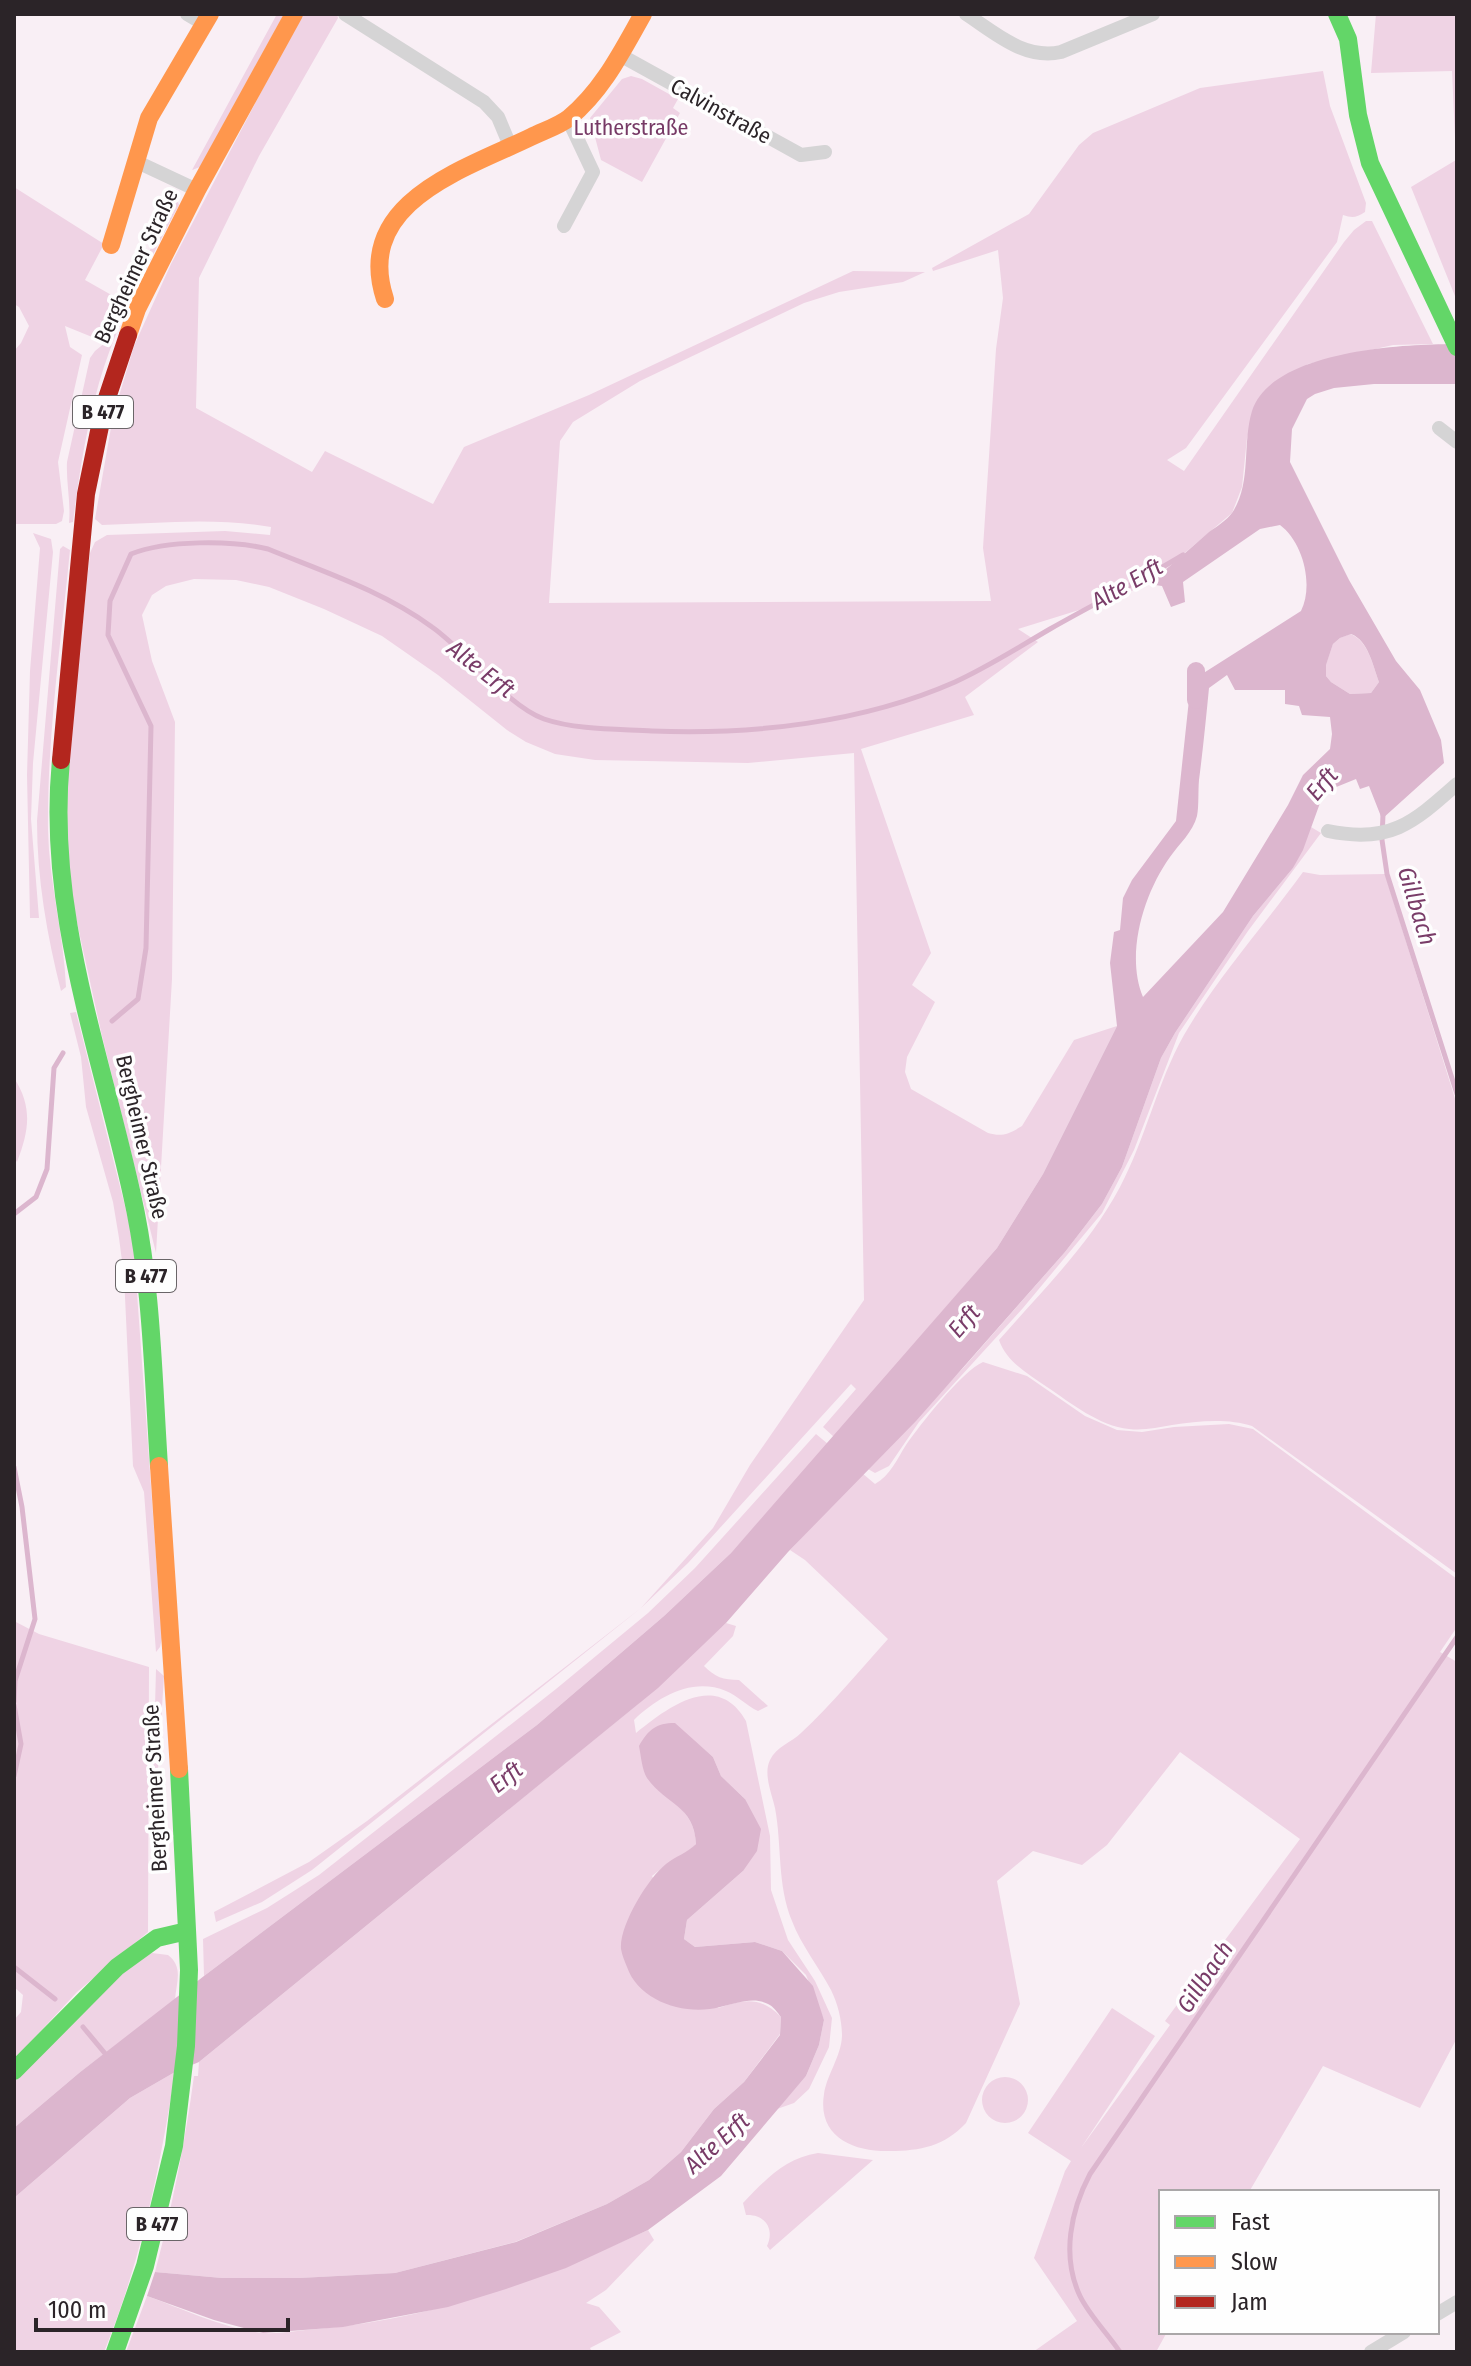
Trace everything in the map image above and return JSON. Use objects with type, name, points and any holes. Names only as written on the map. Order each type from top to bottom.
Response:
[{"type":"main road","name":"Bergheimer Straße","points":[[115,2352],[161,2208],[174,2146],[182,2092],[189,1970],[173,1660],[146,1280],[133,1197],[69,937],[60,881],[57,825],[80,543],[93,449],[118,360],[137,309],[197,190],[294,14]]},
{"type":"main road","points":[[385,299],[378,274],[387,236],[408,201],[428,187],[568,119],[594,93],[643,14]]},
{"type":"main road","points":[[1337,14],[1348,39],[1357,106],[1370,163],[1457,347]]},
{"type":"main road","points":[[1348,39],[1352,14]]},
{"type":"main road","name":"Bergheimer Straße","points":[[111,245],[149,118],[207,19]]},
{"type":"main road","points":[[14,2071],[117,1967],[157,1938],[187,1931]]},
{"type":"street","points":[[187,14],[207,19]]},
{"type":"street","points":[[966,14],[1014,45],[1045,54],[1061,52],[1153,14]]},
{"type":"street","points":[[347,16],[484,102],[498,117],[511,148]]},
{"type":"street","name":"Calvinstraße","points":[[620,55],[801,155],[825,152]]},
{"type":"street","points":[[564,226],[593,172],[568,119]]},
{"type":"street","name":"Bergheimer Straße","points":[[135,161],[197,190]]},
{"type":"street","points":[[1439,428],[1457,442]]},
{"type":"street","points":[[1328,831],[1372,834],[1399,829],[1417,819],[1457,784]]},
{"type":"street","points":[[1447,2308],[1457,2321]]},
{"type":"street","points":[[1371,2352],[1401,2334]]},
{"type":"green space","points":[[277,14],[284,14],[200,167],[192,170]]},
{"type":"green space","points":[[302,14],[337,14],[338,18],[259,156],[199,278],[196,408],[312,472],[325,451],[433,504],[464,447],[589,395],[853,271],[925,272],[903,282],[839,292],[804,303],[640,381],[573,422],[560,441],[549,603],[991,601],[983,548],[996,349],[1003,298],[998,250],[933,271],[932,268],[1029,214],[1079,145],[1093,133],[1200,88],[1323,71],[1330,106],[1366,203],[1362,214],[1354,217],[1343,215],[1337,242],[1186,448],[1167,460],[1184,471],[1344,242],[1366,221],[1372,221],[1433,344],[1393,345],[1308,364],[1279,381],[1260,396],[1247,438],[1242,487],[1232,513],[1148,584],[1108,601],[1018,629],[1038,642],[965,697],[974,715],[861,749],[931,953],[912,985],[935,1002],[907,1057],[905,1072],[911,1089],[988,1133],[1005,1134],[1022,1126],[1074,1040],[1117,1026],[1043,1174],[997,1248],[834,1437],[823,1427],[856,1389],[851,1384],[688,1563],[641,1608],[713,1528],[750,1465],[864,1300],[854,753],[748,763],[595,760],[555,754],[507,730],[438,675],[382,636],[269,587],[236,580],[194,579],[166,586],[152,595],[142,615],[152,661],[175,722],[172,979],[156,1253],[70,891],[66,831],[69,751],[90,553],[95,542],[107,535],[225,531],[270,535],[271,527],[229,522],[102,525],[95,519],[113,416],[134,346],[171,264]]},
{"type":"green space","points":[[1376,14],[1457,14],[1457,301],[1411,187],[1456,160],[1452,71],[1371,73]]},
{"type":"green space","name":"Lutherstraße","points":[[631,76],[678,99],[673,108],[680,113],[642,182],[601,160],[590,118],[622,79]]},
{"type":"green space","points":[[14,187],[104,244],[85,280],[115,297],[97,339],[65,326],[70,347],[82,355],[58,462],[64,511],[62,521],[56,524],[14,524],[14,351],[29,326],[19,307],[14,304]]},
{"type":"green space","points":[[177,199],[179,205],[134,292],[106,360],[94,400],[73,522],[69,523],[67,462],[90,358],[112,337],[144,261]]},
{"type":"green space","points":[[33,533],[51,539],[53,552],[33,763],[31,819],[39,918],[30,918],[27,775],[30,671],[40,548]]},
{"type":"green space","points":[[63,546],[70,550],[48,795],[51,870],[65,967],[66,987],[61,991],[44,907],[37,821],[60,549]]},
{"type":"green space","points":[[1350,634],[1366,648],[1372,661],[1379,682],[1371,693],[1350,694],[1326,676],[1326,664],[1333,644]]},
{"type":"green space","points":[[1311,827],[1321,833],[1248,931],[1179,1033],[1134,1150],[1102,1213],[1023,1308],[919,1422],[889,1466],[875,1473],[868,1469],[965,1366],[1065,1252],[1102,1204],[1122,1167],[1161,1058],[1253,916],[1293,868]]},
{"type":"green space","points":[[1303,872],[1320,875],[1385,874],[1457,1105],[1457,1574],[1252,1426],[1212,1421],[1151,1428],[1118,1427],[1096,1419],[1026,1372],[1007,1355],[999,1340],[1064,1267],[1108,1208],[1129,1168],[1166,1072],[1184,1035],[1226,972]]},
{"type":"green space","points":[[76,1012],[133,1238],[162,1638],[156,1652],[144,1492],[133,1466],[124,1276],[113,1202],[86,1107],[81,1057],[70,1013]]},
{"type":"green space","points":[[14,1078],[24,1099],[27,1119],[17,1162],[14,1157]]},
{"type":"green space","points":[[983,1362],[1027,1376],[1085,1416],[1117,1430],[1142,1432],[1229,1424],[1253,1429],[1457,1579],[1457,1627],[1440,1652],[1457,1662],[1457,2038],[1420,2108],[1323,2066],[1250,2190],[1159,2190],[1159,2334],[1166,2334],[1156,2352],[1033,2352],[1077,2321],[1034,2258],[1071,2161],[1028,2133],[1112,2008],[1155,2036],[1081,2148],[1170,2025],[1165,2021],[1300,1839],[1180,1752],[1107,1845],[1082,1865],[1033,1851],[997,1881],[1020,2004],[966,2123],[958,2131],[941,2142],[912,2150],[864,2149],[851,2145],[832,2131],[823,2109],[828,2079],[841,2044],[840,2019],[831,1990],[805,1947],[787,1907],[768,1766],[776,1752],[824,1710],[888,1639],[805,1560],[790,1550],[862,1473],[875,1484],[885,1476],[942,1399]]},
{"type":"green space","points":[[816,1434],[828,1444],[731,1553],[664,1616],[537,1725],[204,1976],[203,1939],[267,1908],[319,1875],[556,1689],[648,1613],[695,1568]]},
{"type":"green space","points":[[641,1608],[312,1870],[262,1902],[216,1922],[214,1912],[309,1862],[367,1821]]},
{"type":"green space","points":[[14,1621],[39,1634],[149,1667],[148,1932],[77,1992],[14,2060],[14,2020],[21,2012],[23,1995],[14,1987]]},
{"type":"green space","points":[[726,1623],[736,1626],[733,1636],[704,1666],[720,1677],[739,1680],[768,1706],[758,1711],[726,1691],[701,1686],[688,1688],[665,1697],[643,1712],[634,1720],[636,1733],[677,1704],[707,1696],[721,1698],[734,1706],[746,1721],[770,1836],[771,1890],[788,1940],[815,1981],[832,2018],[829,2047],[809,2089],[794,2103],[777,2109],[806,2076],[819,2045],[824,2020],[806,1975],[782,1951],[755,1942],[695,1947],[684,1939],[687,1920],[743,1871],[745,1799],[721,1776],[713,1757],[698,1744],[660,1791],[685,1813],[693,1827],[696,1844],[652,1876],[718,2008],[752,2001],[766,2005],[781,2017],[780,2034],[744,2082],[714,2109],[681,2152],[649,2180],[607,2204],[515,2242],[395,2273],[222,2278],[155,2272],[199,2062],[638,1704]]},
{"type":"green space","points":[[156,1669],[164,1676],[157,1785],[153,1784]]},
{"type":"green space","points":[[152,1953],[168,1955],[176,1965],[175,2000],[79,2073],[14,2128],[14,2080],[92,2000],[143,1956]]},
{"type":"green space","points":[[175,2072],[148,2214],[129,2283],[104,2352],[14,2352],[14,2198],[130,2098]]},
{"type":"green space","points":[[1005,2077],[1021,2084],[1028,2100],[1021,2116],[1005,2123],[989,2116],[982,2100],[989,2084]]},
{"type":"green space","points":[[818,2153],[873,2160],[770,2250],[767,2246],[770,2234],[767,2224],[758,2217],[746,2215],[743,2203],[786,2165]]},
{"type":"green space","points":[[648,2230],[654,2240],[606,2290],[586,2303],[599,2307],[621,2332],[590,2348],[592,2352],[126,2352],[147,2296],[220,2323],[263,2333],[360,2324],[487,2294]]},
{"type":"water","name":"Erft","points":[[1457,344],[1457,384],[1374,384],[1334,388],[1307,399],[1292,429],[1290,462],[1349,580],[1396,661],[1420,690],[1441,740],[1444,763],[1382,819],[1369,786],[1360,789],[1356,779],[1324,792],[1303,850],[1293,868],[1253,916],[1175,1033],[1161,1058],[1122,1167],[1102,1204],[1065,1252],[916,1421],[788,1552],[726,1623],[658,1688],[199,2062],[130,2098],[14,2198],[14,2128],[204,1976],[537,1725],[664,1616],[731,1553],[997,1248],[1043,1174],[1117,1026],[1110,963],[1114,932],[1120,930],[1123,898],[1132,880],[1176,821],[1191,681],[1301,611],[1305,601],[1306,577],[1295,542],[1280,525],[1260,529],[1183,582],[1185,602],[1171,607],[1162,586],[1148,584],[1232,513],[1242,489],[1252,411],[1264,391],[1285,375],[1342,355],[1405,346]],"holes":[[[1351,634],[1366,648],[1379,682],[1371,693],[1350,694],[1326,676],[1333,644]],[[1227,675],[1235,690],[1285,690],[1285,704],[1299,706],[1302,715],[1330,717],[1330,749],[1303,775],[1223,912],[1143,997],[1136,962],[1140,924],[1152,888],[1195,822],[1209,688]]]},
{"type":"water","points":[[675,1723],[713,1757],[721,1776],[745,1799],[761,1829],[757,1851],[743,1871],[687,1920],[684,1939],[695,1947],[755,1942],[782,1951],[813,1986],[824,2020],[819,2045],[806,2076],[721,2176],[648,2230],[566,2268],[448,2307],[343,2327],[263,2333],[214,2320],[147,2296],[155,2272],[222,2278],[395,2273],[516,2242],[607,2204],[649,2180],[681,2152],[714,2109],[744,2082],[780,2035],[781,2017],[770,2005],[756,2001],[707,2009],[665,2004],[633,1979],[624,1958],[621,1949],[625,1928],[643,1891],[666,1864],[696,1844],[694,1831],[685,1813],[654,1787],[647,1778],[641,1758],[639,1746],[649,1732],[663,1724]]},
{"type":"waterway","name":"Alte Erft","points":[[112,1021],[138,999],[146,948],[151,726],[108,635],[110,601],[131,554],[162,546],[199,543],[268,549],[353,583],[413,614],[445,637],[501,690],[544,719],[598,728],[690,732],[768,728],[845,717],[919,696],[979,670],[1183,555]]},
{"type":"waterway","points":[[1196,671],[1196,700]]},
{"type":"waterway","name":"Gillbach","points":[[1383,814],[1382,840],[1387,874],[1457,1094]]},
{"type":"waterway","name":"Alte Erft","points":[[14,1214],[36,1197],[47,1169],[54,1068],[63,1053]]},
{"type":"waterway","points":[[14,1467],[22,1507],[35,1619],[15,1681],[14,1702]]},
{"type":"waterway","name":"Gillbach","points":[[1120,2352],[1088,2310],[1074,2281],[1071,2234],[1083,2188],[1457,1637]]},
{"type":"waterway","points":[[14,1705],[21,1744],[14,1776]]},
{"type":"waterway","points":[[14,1967],[55,1999]]},
{"type":"waterway","points":[[83,2027],[108,2057]]},
{"type":"traffic: fast","points":[[1337,14],[1348,39],[1358,115],[1370,163],[1457,347]]},
{"type":"traffic: fast","points":[[61,760],[58,816],[68,925],[139,1228],[151,1330],[159,1466]]},
{"type":"traffic: fast","points":[[115,2352],[145,2266],[174,2146],[186,2046],[189,1970],[179,1769]]},
{"type":"traffic: fast","points":[[14,2071],[117,1967],[157,1938],[187,1931]]},
{"type":"traffic: slow","points":[[111,245],[149,118],[210,14]]},
{"type":"traffic: slow","points":[[128,335],[137,309],[197,190],[294,14]]},
{"type":"traffic: slow","points":[[385,299],[379,266],[385,237],[400,214],[421,194],[447,177],[569,118],[602,83],[643,14]]},
{"type":"traffic: slow","points":[[159,1466],[179,1769]]},
{"type":"traffic: jam","points":[[61,760],[86,494],[104,407],[128,335]]}]
